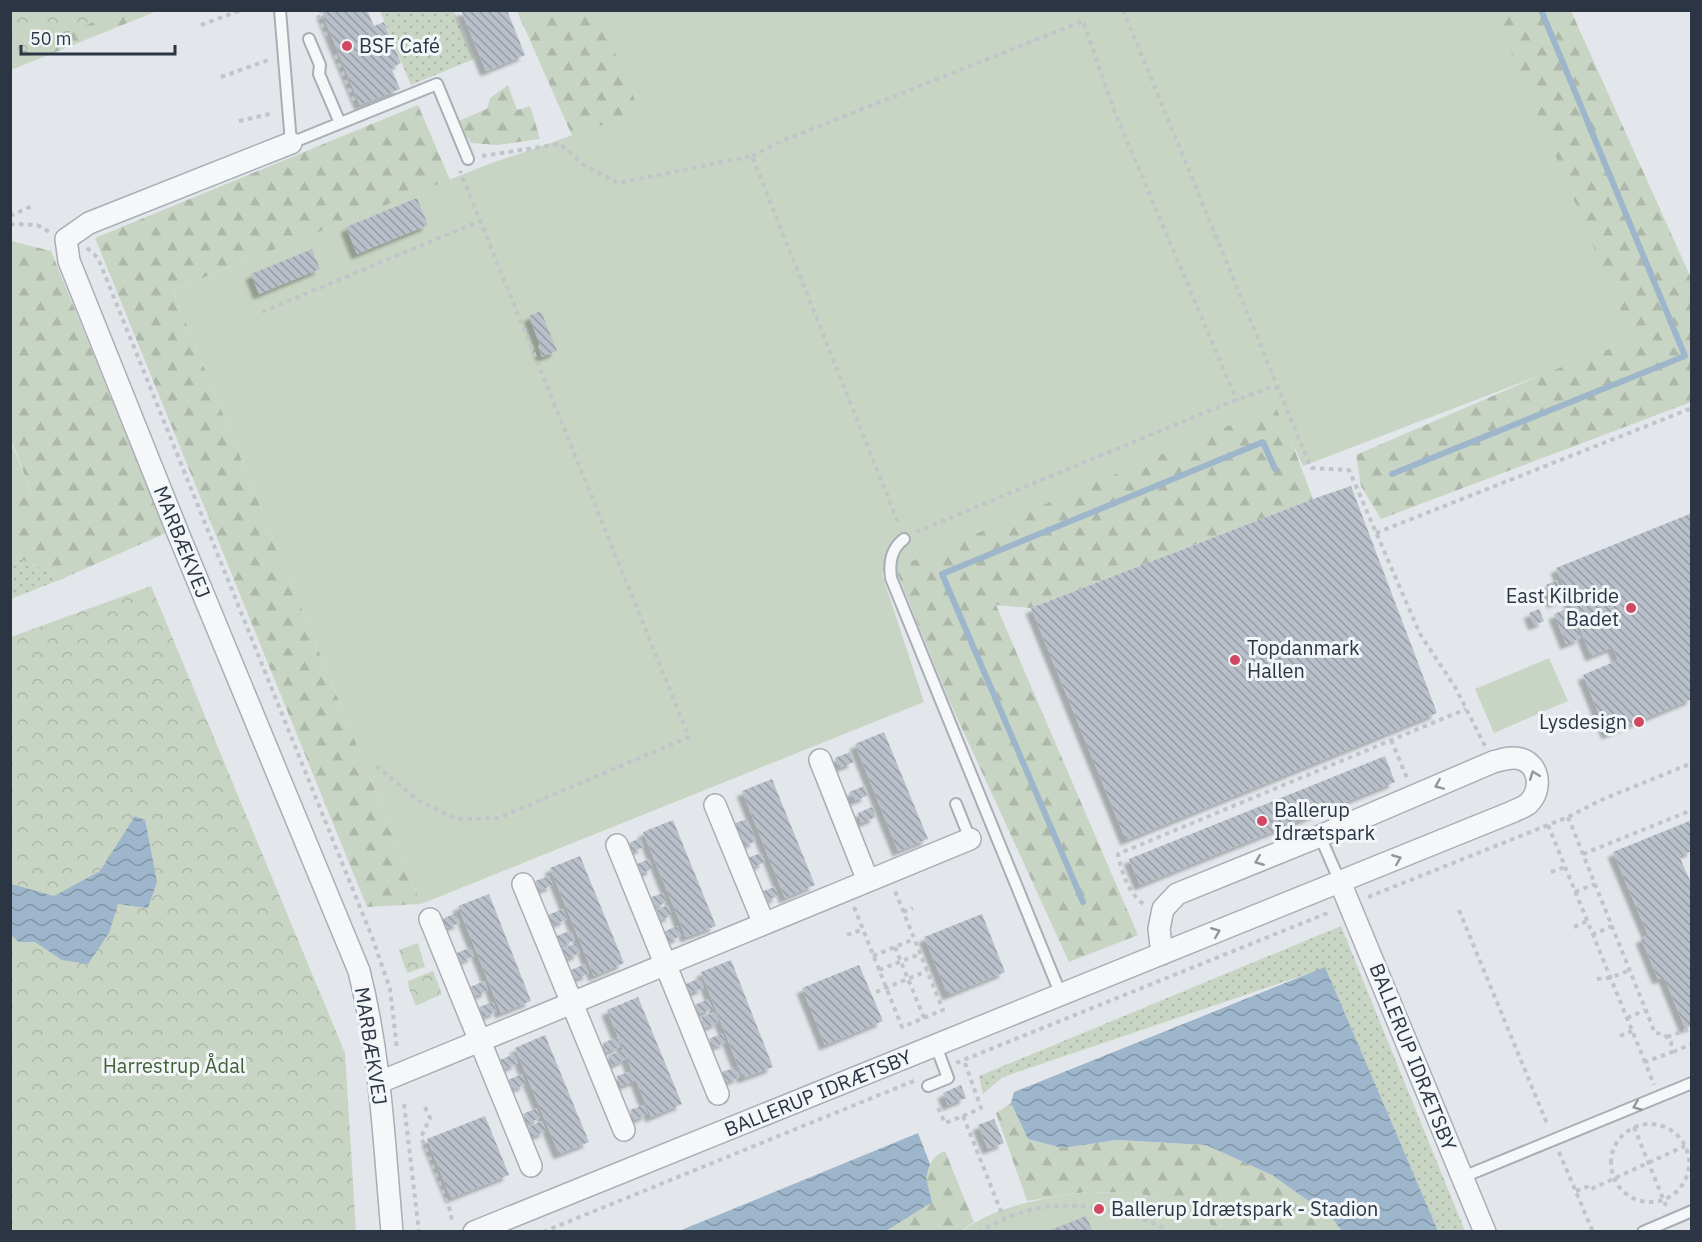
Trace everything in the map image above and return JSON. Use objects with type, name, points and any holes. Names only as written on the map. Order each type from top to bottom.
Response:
[{"type":"street","points":[[66,239],[89,223],[291,143]]},
{"type":"street","name":"MARBÆKVEJ","points":[[66,239],[69,261],[180,538],[359,971],[370,1017],[380,1082],[392,1232]]},
{"type":"street","name":"BALLERUP IDRÆTSBY","points":[[474,1232],[1527,805],[1535,796],[1538,786],[1537,774],[1529,763],[1520,758],[1507,758],[1493,762],[1177,894],[1163,909],[1161,920]]},
{"type":"street","points":[[820,760],[868,881]]},
{"type":"street","points":[[715,805],[764,924]]},
{"type":"street","points":[[380,1082],[970,839]]},
{"type":"street","points":[[617,845],[718,1094]]},
{"type":"street","name":"BALLERUP IDRÆTSBY","points":[[1340,882],[1485,1232]]},
{"type":"street","points":[[523,884],[624,1130]]},
{"type":"street","points":[[430,919],[531,1166]]},
{"type":"street","points":[[1161,920],[1159,929],[1162,954]]},
{"type":"lane","points":[[280,10],[291,143],[437,84],[468,159]]},
{"type":"lane","points":[[309,39],[320,65],[319,74],[340,123]]},
{"type":"lane","points":[[904,539],[895,546],[890,565],[891,578],[1061,995]]},
{"type":"lane","points":[[956,804],[970,839]]},
{"type":"lane","points":[[1320,836],[1340,882]]},
{"type":"lane","points":[[928,1086],[948,1078],[936,1046]]},
{"type":"lane","points":[[1463,1177],[1692,1083]]},
{"type":"lane","points":[[1642,1232],[1692,1211]]},
{"type":"path","points":[[201,25],[241,10]]},
{"type":"path","points":[[323,10],[317,13],[360,115]]},
{"type":"path","points":[[1123,10],[1311,468],[1349,470],[1420,634],[1455,687],[1493,762]]},
{"type":"path","points":[[376,766],[419,801],[457,819],[498,818],[689,737],[458,168],[468,159],[560,144],[585,166],[618,183],[753,156],[777,143],[1083,21],[1114,110],[1237,401]]},
{"type":"path","points":[[221,77],[260,62],[284,56]]},
{"type":"path","points":[[239,121],[273,114],[288,107]]},
{"type":"path","points":[[753,156],[904,539],[915,532],[1052,475],[1271,387],[1278,388]]},
{"type":"path","points":[[10,216],[34,205]]},
{"type":"path","points":[[262,312],[480,221]]},
{"type":"path","points":[[10,224],[37,225],[66,239]]},
{"type":"path","points":[[1376,533],[1692,408]]},
{"type":"path","points":[[1161,920],[1135,897],[1122,874],[1118,854],[1466,709]]},
{"type":"path","points":[[1391,740],[1406,777]]},
{"type":"path","points":[[1349,904],[1568,817],[1601,800],[1692,763]]},
{"type":"path","points":[[1583,854],[1692,810]]},
{"type":"path","points":[[1568,817],[1655,1033],[1664,1034],[1667,1037],[1671,1042],[1672,1052]]},
{"type":"path","points":[[1548,825],[1658,1097]]},
{"type":"path","points":[[1551,872],[1565,867]]},
{"type":"path","points":[[847,890],[902,1027],[943,1010],[887,873]]},
{"type":"path","points":[[1575,892],[1595,884]]},
{"type":"path","points":[[903,912],[913,908]]},
{"type":"path","points":[[1459,910],[1554,1140],[1594,1230]]},
{"type":"path","points":[[1574,927],[1587,921]]},
{"type":"path","points":[[1592,935],[1612,926]]},
{"type":"path","points":[[848,935],[863,929]]},
{"type":"path","points":[[873,956],[914,939]]},
{"type":"path","points":[[895,947],[924,1018]]},
{"type":"path","points":[[879,970],[920,954]]},
{"type":"path","points":[[1597,979],[1610,978],[1630,970]]},
{"type":"path","points":[[876,992],[927,971]]},
{"type":"path","points":[[1627,1018],[1646,1010]]},
{"type":"path","points":[[1667,1037],[1692,1028]]},
{"type":"path","points":[[1620,1036],[1632,1031]]},
{"type":"path","points":[[1645,1062],[1692,1044]]},
{"type":"path","points":[[938,1108],[945,1123],[981,1108],[964,1060]]},
{"type":"path","points":[[425,1107],[430,1118],[421,1137],[450,1210],[452,1221]]},
{"type":"path","points":[[963,1116],[1004,1219]]},
{"type":"path","points":[[1631,1119],[1667,1208]]},
{"type":"path","points":[[1649,1124],[1664,1126],[1676,1134],[1685,1146],[1688,1162],[1685,1177],[1677,1190],[1663,1199],[1650,1201],[1638,1199],[1626,1194],[1614,1179],[1611,1158],[1615,1146],[1623,1135],[1634,1127],[1649,1124]]},
{"type":"path","points":[[1576,1191],[1587,1187],[1589,1190],[1685,1146]]},
{"type":"path","points":[[978,1232],[1004,1219],[1039,1208],[1072,1206],[1141,1218],[1162,1227],[1164,1232]]},
{"type":"green space","points":[[11,10],[121,10],[121,11],[11,56]]},
{"type":"green space","points":[[1494,10],[1633,340],[1303,466],[1275,406],[882,574],[924,702],[421,904],[173,290],[489,164],[640,112],[597,11]]},
{"type":"green space","points":[[117,11],[157,11],[11,70],[11,52]]},
{"type":"green space","points":[[380,11],[454,11],[474,59],[411,85]]},
{"type":"green space","points":[[517,11],[601,11],[663,162],[574,140]]},
{"type":"green space","points":[[1489,11],[1571,11],[1691,278],[1691,402],[1381,519],[1361,486],[1356,455],[1624,339]]},
{"type":"green space","points":[[508,85],[517,110],[530,106],[540,139],[498,145],[471,143],[456,122],[487,109],[490,98]]},
{"type":"green space","points":[[418,105],[450,180],[173,290],[421,904],[367,907],[95,238]]},
{"type":"green space","points":[[11,241],[51,251],[166,533],[64,578],[11,555],[11,502],[32,494],[11,440]]},
{"type":"green space","points":[[1276,400],[1313,499],[1031,608],[996,605],[1138,935],[1069,962],[948,698],[894,565]]},
{"type":"green space","points":[[10,440],[32,494],[11,502],[10,502]]},
{"type":"green space","points":[[11,555],[64,578],[11,599]]},
{"type":"green space","name":"Harrestrup Ådal","points":[[151,586],[345,1053],[356,1231],[11,1232],[11,637]]},
{"type":"green space","points":[[1549,658],[1568,701],[1494,733],[1475,689]]},
{"type":"green space","points":[[1341,926],[1465,1231],[1438,1231],[1325,968],[1003,1077],[983,1094],[979,1076]]},
{"type":"green space","points":[[418,943],[425,967],[407,973],[399,950]]},
{"type":"green space","points":[[433,971],[442,994],[416,1006],[408,981]]},
{"type":"green space","points":[[1011,1103],[1028,1139],[1062,1148],[1117,1140],[1206,1145],[1272,1175],[1331,1217],[1342,1231],[1214,1231],[1207,1218],[1178,1201],[1133,1193],[1086,1192],[1027,1201],[996,1113]]},
{"type":"green space","points":[[945,1151],[974,1222],[961,1231],[886,1232],[911,1201],[935,1157]]},
{"type":"green space","name":"Ballerup Idrætspark - Stadion","points":[[1086,1192],[1133,1193],[1178,1201],[1207,1218],[1214,1231],[961,1232],[1005,1209],[1037,1200]]},
{"type":"water","points":[[135,816],[145,820],[157,882],[148,908],[118,904],[109,933],[88,964],[62,960],[35,942],[19,942],[11,935],[11,884],[54,896],[100,871]]},
{"type":"water","points":[[1325,967],[1438,1231],[1342,1231],[1331,1217],[1272,1175],[1206,1145],[1117,1140],[1062,1148],[1028,1139],[1011,1103],[1014,1092]]},
{"type":"water","points":[[918,1133],[930,1164],[926,1178],[932,1202],[886,1231],[679,1231]]},
{"type":"building","points":[[329,10],[367,10],[374,26],[384,22],[401,63],[391,68],[400,89],[360,105],[322,13]]},
{"type":"building","points":[[461,10],[507,10],[525,55],[486,71]]},
{"type":"building","points":[[417,198],[428,225],[357,254],[346,227]]},
{"type":"building","points":[[312,249],[320,269],[259,294],[251,274]]},
{"type":"building","points":[[541,311],[557,351],[542,357],[529,316]]},
{"type":"building","name":"Topdanmark Hallen","points":[[1351,486],[1437,713],[1126,840],[1031,608]]},
{"type":"building","name":"East Kilbride Badet","points":[[1692,513],[1692,699],[1607,734],[1583,675],[1618,660],[1613,647],[1591,656],[1556,568]]},
{"type":"building","points":[[1557,580],[1564,598],[1553,603],[1546,585]]},
{"type":"building","points":[[1569,608],[1581,638],[1566,644],[1554,614]]},
{"type":"building","points":[[1539,609],[1544,621],[1534,625],[1529,613]]},
{"type":"building","points":[[884,732],[928,839],[898,851],[855,744]]},
{"type":"building","points":[[850,752],[854,762],[839,768],[835,758]]},
{"type":"building","name":"Ballerup Idrætspark","points":[[1385,756],[1395,782],[1140,885],[1129,859]]},
{"type":"building","points":[[772,779],[815,885],[785,898],[742,791]]},
{"type":"building","points":[[864,786],[867,796],[853,801],[849,792]]},
{"type":"building","points":[[872,807],[876,817],[861,823],[858,813]]},
{"type":"building","points":[[747,819],[756,841],[742,847],[733,824]]},
{"type":"building","points":[[673,820],[716,926],[686,937],[643,832]]},
{"type":"building","points":[[1692,820],[1692,851],[1679,856],[1692,885],[1692,1026],[1685,1028],[1664,977],[1658,979],[1641,938],[1648,935],[1613,852]]},
{"type":"building","points":[[640,838],[644,847],[630,853],[627,844]]},
{"type":"building","points":[[761,853],[765,862],[751,868],[747,858]]},
{"type":"building","points":[[580,856],[624,963],[594,976],[550,868]]},
{"type":"building","points":[[649,859],[653,869],[639,874],[635,865]]},
{"type":"building","points":[[549,876],[553,885],[538,891],[535,881]]},
{"type":"building","points":[[775,887],[778,896],[764,902],[760,892]]},
{"type":"building","points":[[663,893],[667,902],[653,908],[649,898]]},
{"type":"building","points":[[489,894],[531,1001],[501,1013],[458,906]]},
{"type":"building","points":[[668,905],[672,915],[658,921],[654,911]]},
{"type":"building","points":[[563,909],[567,919],[552,925],[548,915]]},
{"type":"building","points":[[456,913],[460,923],[446,928],[442,919]]},
{"type":"building","points":[[982,914],[1005,972],[948,995],[924,937]]},
{"type":"building","points":[[677,926],[681,936],[666,942],[663,932]]},
{"type":"building","points":[[571,930],[575,940],[561,946],[557,936]]},
{"type":"building","points":[[576,943],[580,953],[566,959],[562,949]]},
{"type":"building","points":[[471,947],[474,956],[460,962],[457,953]]},
{"type":"building","points":[[731,960],[773,1067],[743,1078],[701,972]]},
{"type":"building","points":[[585,964],[589,974],[574,979],[571,970]]},
{"type":"building","points":[[859,965],[883,1021],[825,1045],[802,988]]},
{"type":"building","points":[[700,978],[704,988],[690,993],[686,984]]},
{"type":"building","points":[[485,981],[488,991],[474,996],[470,987]]},
{"type":"building","points":[[638,997],[682,1104],[651,1117],[636,1080],[621,1086],[617,1076],[632,1071],[607,1010]]},
{"type":"building","points":[[708,999],[713,1009],[698,1014],[695,1005]]},
{"type":"building","points":[[493,1002],[497,1011],[483,1017],[479,1007]]},
{"type":"building","points":[[715,1012],[719,1022],[705,1028],[701,1017]]},
{"type":"building","points":[[722,1033],[726,1042],[712,1048],[709,1039]]},
{"type":"building","points":[[545,1035],[589,1142],[559,1154],[515,1048]]},
{"type":"building","points":[[617,1037],[620,1047],[606,1052],[603,1043]]},
{"type":"building","points":[[622,1050],[626,1059],[612,1065],[608,1056]]},
{"type":"building","points":[[514,1054],[518,1063],[504,1069],[500,1060]]},
{"type":"building","points":[[736,1067],[740,1077],[726,1082],[722,1072]]},
{"type":"building","points":[[522,1074],[526,1084],[512,1090],[508,1080]]},
{"type":"building","points":[[961,1085],[966,1098],[948,1105],[943,1093]]},
{"type":"building","points":[[644,1105],[648,1114],[634,1120],[630,1110]]},
{"type":"building","points":[[537,1108],[540,1118],[527,1124],[523,1114]]},
{"type":"building","points":[[485,1116],[509,1175],[451,1198],[427,1139]]},
{"type":"building","points":[[994,1119],[1004,1143],[988,1149],[978,1125]]},
{"type":"building","points":[[542,1121],[546,1131],[532,1137],[528,1127]]},
{"type":"building","points":[[1086,1216],[1093,1232],[1048,1232],[1048,1231]]},
{"type":"waterway","points":[[1392,474],[1685,356],[1541,10]]},
{"type":"waterway","points":[[1083,902],[942,574],[1263,442],[1275,469]]},
{"type":"place","name":"BSF Café","points":[[347,46]]},
{"type":"place","name":"East Kilbride Badet","points":[[1631,608]]},
{"type":"place","name":"Topdanmark Hallen","points":[[1235,660]]},
{"type":"place","name":"Lysdesign","points":[[1639,722]]},
{"type":"place","name":"Ballerup Idrætspark","points":[[1262,821]]},
{"type":"place","name":"Ballerup Idrætspark - Stadion","points":[[1099,1209]]}]
